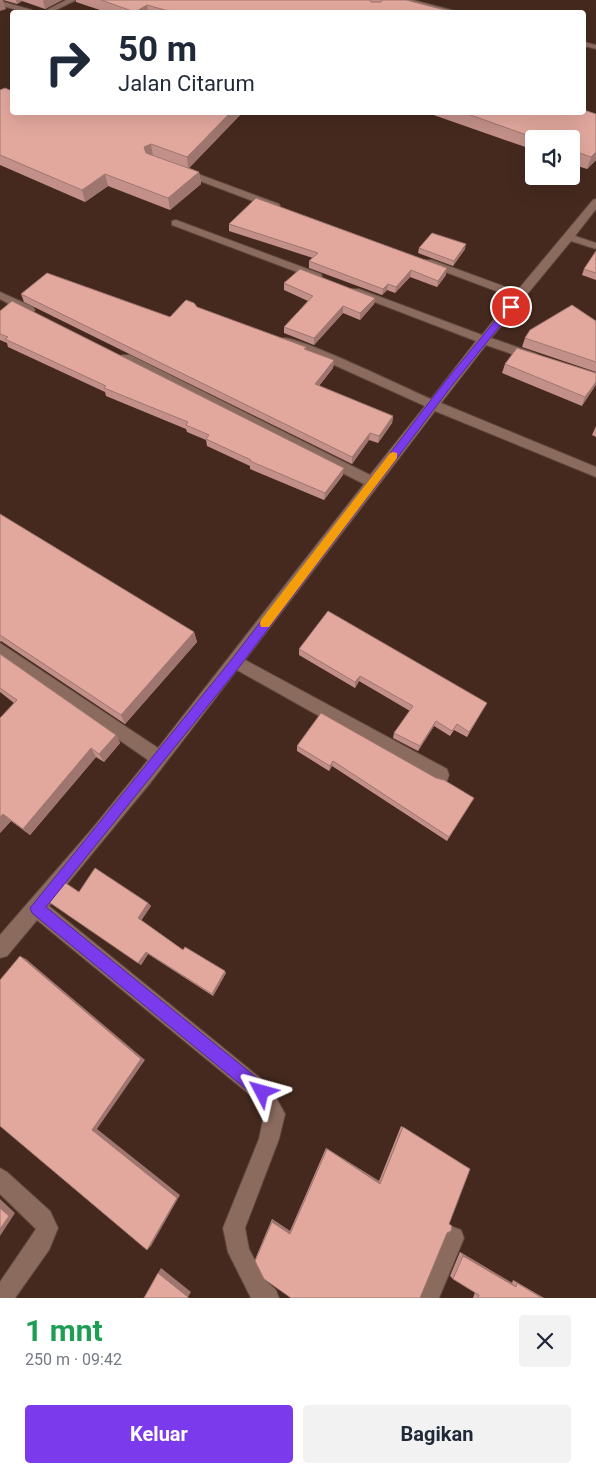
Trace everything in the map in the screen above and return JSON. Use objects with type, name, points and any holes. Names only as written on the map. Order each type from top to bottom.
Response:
[{"type":"street","points":[[51,10],[72,0]]},
{"type":"street","points":[[404,0],[446,10]]},
{"type":"street","points":[[0,3],[23,10]]},
{"type":"street","points":[[170,167],[281,208]]},
{"type":"street","points":[[0,949],[37,908],[236,662],[447,386],[520,296],[571,238],[596,202]]},
{"type":"street","points":[[176,223],[327,280]]},
{"type":"street","points":[[571,238],[596,246]]},
{"type":"street","points":[[419,258],[520,296]]},
{"type":"street","points":[[345,287],[484,340],[540,359]]},
{"type":"street","points":[[0,295],[44,317]]},
{"type":"street","points":[[277,337],[314,351],[596,472]]},
{"type":"street","points":[[115,353],[372,482]]},
{"type":"street","points":[[0,649],[159,758]]},
{"type":"street","points":[[236,662],[441,775]]},
{"type":"street","points":[[37,908],[262,1092],[275,1114],[269,1139],[234,1228],[239,1252],[258,1289],[268,1298]]},
{"type":"street","points":[[0,1179],[42,1219],[47,1228],[40,1242],[2,1298]]},
{"type":"street","points":[[428,1298],[453,1238]]},
{"type":"building","points":[[101,0],[370,0],[371,2],[381,2],[382,0],[406,0],[445,10],[165,10],[147,5],[138,10],[129,10]]},
{"type":"building","points":[[5,88],[10,90],[10,115],[228,115],[187,157],[151,144],[144,147],[146,153],[199,172],[168,198],[105,174],[82,190],[0,155],[0,90]]},
{"type":"building","points":[[586,111],[596,114],[596,152],[591,157],[580,153],[580,130],[525,130],[525,134],[470,115],[586,115]]},
{"type":"building","points":[[256,198],[447,268],[438,281],[411,270],[396,287],[388,284],[383,289],[309,261],[318,253],[229,224]]},
{"type":"building","points":[[432,233],[466,244],[454,261],[419,248]]},
{"type":"building","points":[[596,251],[596,273],[584,269]]},
{"type":"building","points":[[300,269],[375,298],[360,313],[343,306],[314,338],[284,327],[313,296],[284,283]]},
{"type":"building","points":[[47,273],[170,317],[186,300],[194,303],[197,307],[306,347],[304,349],[334,360],[315,384],[393,416],[379,436],[370,433],[352,457],[21,294]]},
{"type":"building","points":[[12,301],[344,468],[325,493],[250,461],[206,439],[209,435],[186,425],[188,422],[104,388],[106,386],[5,339],[8,337],[0,334],[0,311]]},
{"type":"building","points":[[572,305],[596,321],[596,362],[525,338],[530,330]]},
{"type":"building","points":[[517,348],[596,373],[596,382],[585,397],[505,364]]},
{"type":"building","points":[[0,514],[194,632],[121,715],[0,635]]},
{"type":"building","points":[[328,611],[487,703],[469,732],[457,724],[452,731],[436,721],[420,746],[394,733],[413,706],[360,676],[355,682],[299,649]]},
{"type":"building","points":[[0,654],[116,735],[99,754],[91,748],[23,829],[3,814],[0,817],[0,718],[17,700],[0,688]]},
{"type":"building","points":[[321,713],[474,798],[449,837],[333,761],[330,766],[297,746]]},
{"type":"building","points":[[95,868],[148,903],[138,918],[183,950],[185,947],[225,971],[212,994],[146,952],[138,963],[49,902],[64,882],[79,892]]},
{"type":"building","points":[[20,956],[141,1059],[92,1130],[177,1198],[147,1250],[0,1126],[0,980]]},
{"type":"building","points":[[403,1127],[470,1169],[449,1224],[452,1226],[451,1231],[447,1233],[420,1298],[291,1298],[264,1279],[255,1261],[272,1222],[290,1234],[327,1149],[380,1184]]},
{"type":"building","points":[[0,1208],[9,1216],[0,1229]]},
{"type":"building","points":[[463,1256],[516,1287],[517,1283],[542,1298],[478,1298],[479,1295],[453,1279]]},
{"type":"building","points":[[158,1273],[188,1297],[188,1298],[144,1298]]},
{"type":"slow traffic","points":[[265,623],[393,455]]},
{"type":"route","points":[[262,1092],[37,908],[236,662],[372,482],[511,307]]}]
